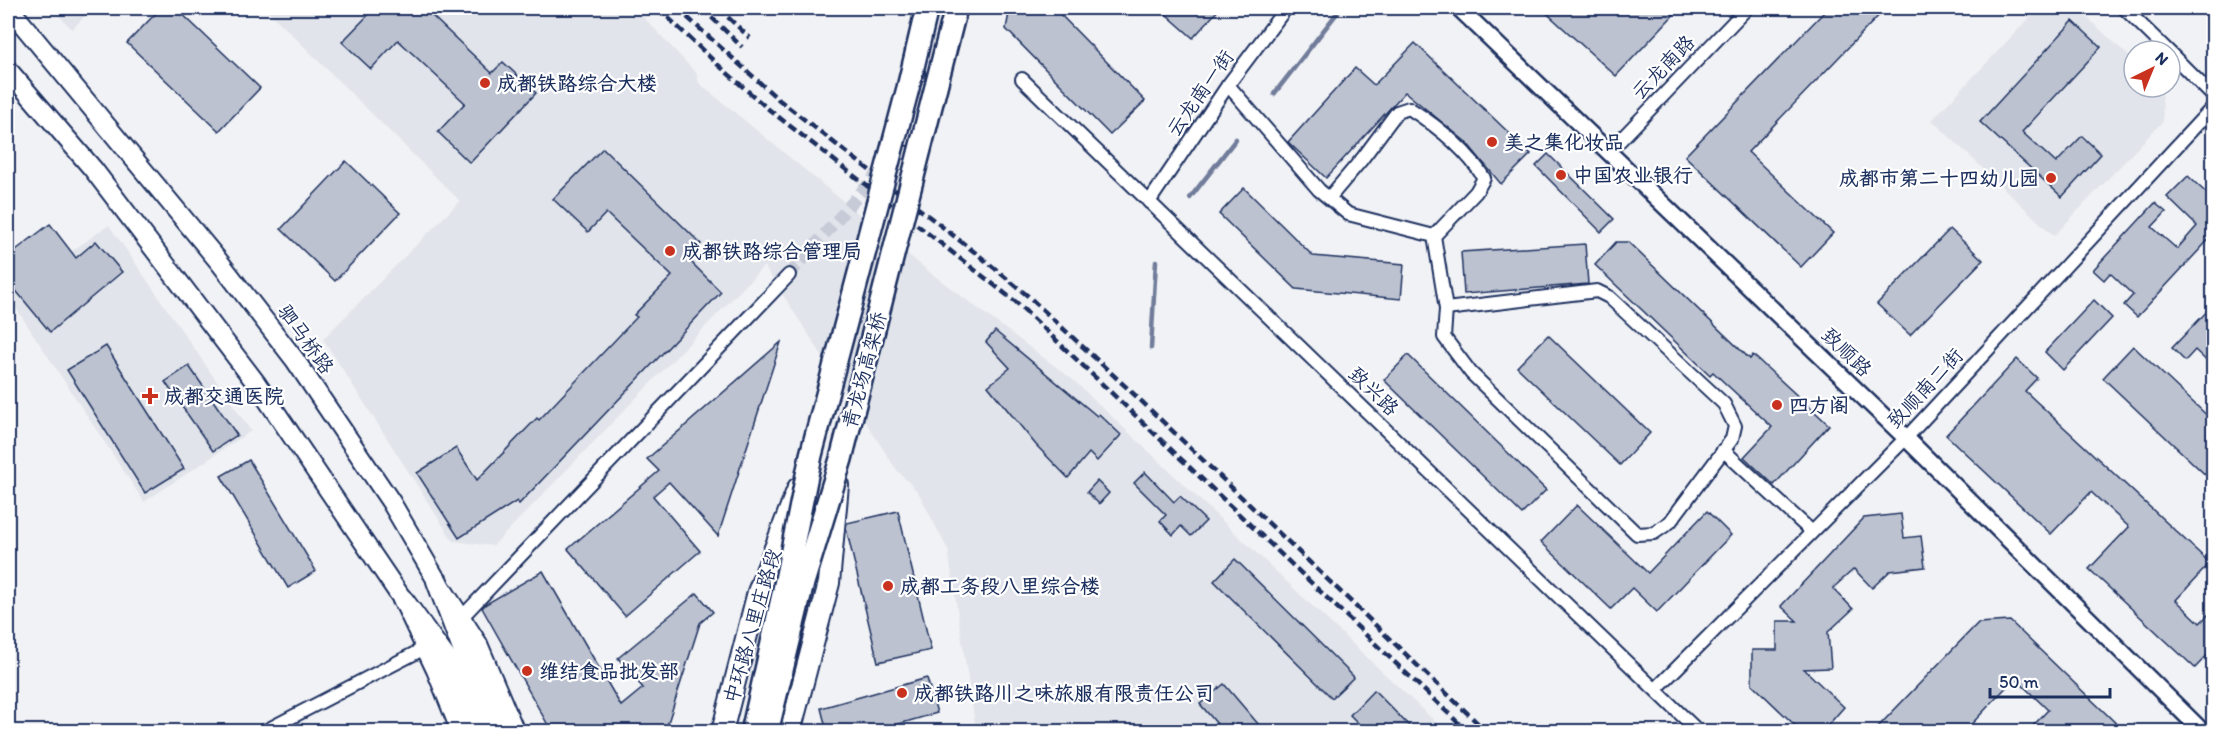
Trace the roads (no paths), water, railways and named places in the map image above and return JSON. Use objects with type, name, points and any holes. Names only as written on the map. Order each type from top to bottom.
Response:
[{"type":"highway","name":"青龙场高架桥","points":[[752,732],[811,455],[908,88],[925,8]]},
{"type":"highway","name":"青龙场高架桥","points":[[767,732],[803,583],[841,459],[956,8]]},
{"type":"main road","name":"驷马桥路","points":[[9,8],[221,264],[295,360],[391,502],[436,580],[478,644],[515,732]]},
{"type":"main road","points":[[8,70],[93,169],[256,383],[403,600],[455,656],[489,706],[499,732]]},
{"type":"main road","name":"中环路八里庄路段","points":[[722,732],[758,592],[811,455]]},
{"type":"main road","points":[[790,732],[829,583],[841,459]]},
{"type":"main road","points":[[436,580],[455,656],[479,732]]},
{"type":"main road","points":[[403,600],[461,732]]},
{"type":"street","points":[[908,139],[919,105],[918,30],[925,8]]},
{"type":"street","name":"云龙南一街","points":[[1149,202],[1228,85],[1286,8]]},
{"type":"street","name":"致顺路","points":[[1458,8],[1906,438],[2203,732]]},
{"type":"street","name":"云龙南路","points":[[1608,153],[1747,8]]},
{"type":"street","points":[[2124,8],[2156,39]]},
{"type":"street","points":[[2182,65],[2214,97]]},
{"type":"street","name":"致兴路","points":[[1022,79],[1699,732]]},
{"type":"street","points":[[1228,85],[1319,190],[1348,214],[1434,236]]},
{"type":"street","name":"致顺南二街","points":[[1656,689],[1906,438],[2214,106]]},
{"type":"street","points":[[1329,198],[1362,159],[1396,112],[1409,108],[1434,126],[1475,164],[1484,178],[1476,192],[1434,236]]},
{"type":"street","points":[[1434,236],[1446,309],[1444,337],[1472,374],[1637,534],[1654,533],[1670,522],[1732,439],[1735,426],[1724,404],[1609,297],[1596,291],[1446,309]]},
{"type":"street","points":[[461,618],[789,275]]},
{"type":"street","points":[[1723,450],[1811,531]]},
{"type":"street","points":[[263,732],[425,648]]},
{"type":"waterway","points":[[1274,94],[1341,8]]},
{"type":"waterway","points":[[1190,198],[1236,139]]},
{"type":"waterway","points":[[1151,348],[1156,261]]},
{"type":"tunnel","points":[[789,275],[883,167]]},
{"type":"railway","points":[[658,8],[767,108],[1016,302],[1468,732]]},
{"type":"railway","points":[[677,8],[778,99],[1028,296],[1137,397],[1487,732]]},
{"type":"railway","points":[[702,8],[742,47]]},
{"type":"railway","points":[[718,8],[750,38]]},
{"type":"place","name":"成都铁路综合大楼","points":[[485,83]]},
{"type":"place","name":"美之集化妆品","points":[[1492,142]]},
{"type":"place","name":"中国农业银行","points":[[1561,175]]},
{"type":"place","name":"成都市第二十四幼儿园","points":[[2051,178]]},
{"type":"place","name":"成都铁路综合管理局","points":[[670,251]]},
{"type":"place","name":"成都交通医院","points":[[150,396]]},
{"type":"place","name":"四方阁","points":[[1777,405]]},
{"type":"place","name":"成都工务段八里综合楼","points":[[888,586]]},
{"type":"place","name":"维结食品批发部","points":[[527,671]]},
{"type":"place","name":"成都铁路川之味旅服有限责任公司","points":[[902,693]]}]
